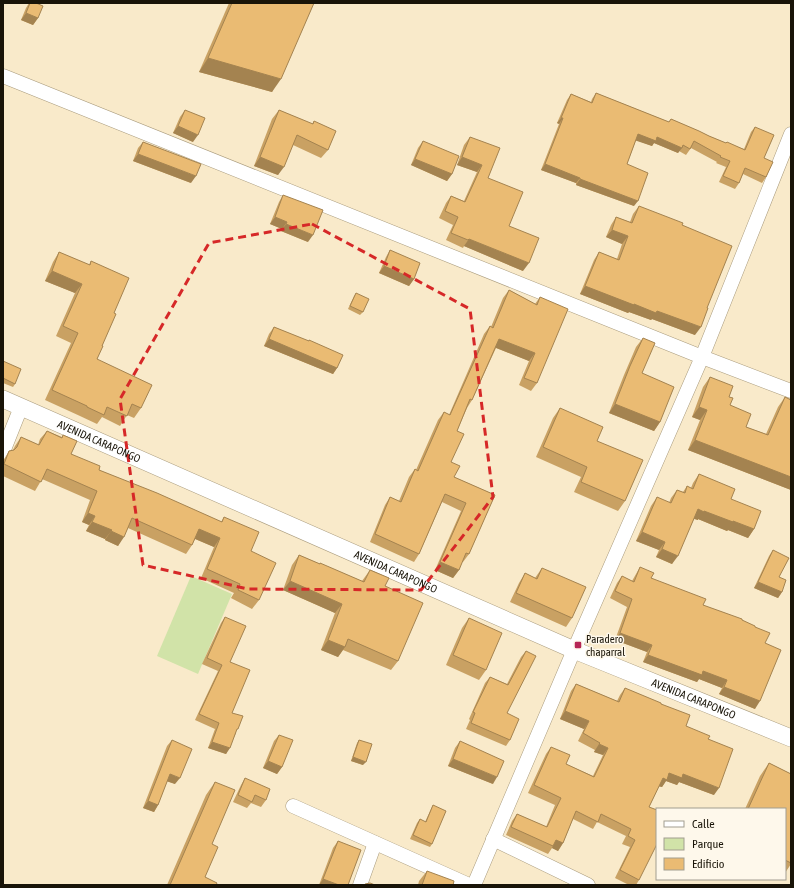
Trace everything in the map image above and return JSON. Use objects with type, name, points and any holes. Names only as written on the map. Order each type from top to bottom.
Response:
[{"type":"street","points":[[3,76],[702,357],[791,391]]},
{"type":"street","points":[[474,885],[574,650],[702,357],[791,134]]},
{"type":"street","name":"AVENIDA CARAPONGO","points":[[3,399],[574,650],[791,738]]},
{"type":"street","points":[[3,452],[21,407]]},
{"type":"street","points":[[293,806],[469,885]]},
{"type":"street","points":[[494,839],[588,885]]},
{"type":"street","points":[[360,885],[375,843]]},
{"type":"highlighted area","points":[[312,224],[470,309],[493,497],[421,590],[248,589],[143,565],[120,399],[209,243]]},
{"type":"green space","points":[[191,576],[232,594],[198,674],[157,656]]},
{"type":"building","points":[[30,3],[36,3],[43,6],[38,18],[26,13]]},
{"type":"building","points":[[232,3],[314,3],[281,79],[208,58]]},
{"type":"building","points":[[596,93],[669,122],[671,119],[745,150],[755,127],[774,135],[764,158],[773,162],[766,177],[745,168],[739,183],[723,176],[730,161],[720,157],[721,156],[694,141],[690,149],[683,145],[682,148],[657,137],[656,141],[638,134],[627,164],[648,173],[638,201],[545,164],[571,94],[592,103]]},
{"type":"building","points":[[185,110],[205,118],[198,135],[178,126]]},
{"type":"building","points":[[279,110],[313,124],[314,121],[336,131],[328,150],[297,135],[284,167],[260,157]]},
{"type":"building","points":[[470,137],[500,148],[488,178],[523,192],[509,226],[539,238],[529,263],[451,233],[458,217],[445,211],[451,196],[465,202],[482,165],[462,157]]},
{"type":"building","points":[[423,141],[459,156],[452,174],[415,159]]},
{"type":"building","points":[[143,142],[201,164],[196,176],[138,154]]},
{"type":"building","points":[[283,195],[323,210],[313,235],[286,224],[287,222],[275,217]]},
{"type":"building","points":[[639,206],[683,223],[682,225],[732,246],[701,327],[657,311],[656,313],[585,286],[599,252],[619,260],[628,236],[612,230],[616,217],[632,223]]},
{"type":"building","points":[[390,250],[420,263],[414,279],[384,266]]},
{"type":"building","points":[[59,252],[90,265],[91,261],[129,278],[97,359],[152,385],[141,408],[132,404],[127,416],[107,407],[104,415],[52,390],[78,333],[63,326],[82,284],[52,271]]},
{"type":"building","points":[[509,290],[537,305],[540,297],[568,309],[537,383],[524,378],[535,353],[499,339],[472,400],[470,399],[457,431],[464,434],[451,462],[460,466],[454,477],[495,495],[469,554],[466,553],[459,570],[440,562],[466,503],[445,494],[419,554],[375,534],[390,497],[401,502],[415,469],[418,471],[444,412],[450,415],[490,326],[493,328]]},
{"type":"building","points":[[356,293],[369,299],[363,312],[350,306]]},
{"type":"building","points":[[274,327],[343,355],[337,368],[269,339]]},
{"type":"building","points":[[643,338],[655,343],[642,373],[674,387],[660,422],[615,404]]},
{"type":"building","points":[[3,361],[21,369],[15,384],[3,378]]},
{"type":"building","points":[[710,377],[733,386],[729,397],[733,398],[730,405],[751,414],[746,427],[768,435],[785,397],[791,400],[791,477],[695,440],[707,410],[699,407]]},
{"type":"building","points":[[560,408],[603,427],[597,441],[643,460],[625,501],[581,482],[587,467],[543,447]]},
{"type":"building","points":[[47,431],[62,438],[63,435],[77,441],[71,454],[100,466],[99,470],[157,493],[222,522],[224,517],[259,532],[251,551],[276,563],[259,600],[238,590],[240,584],[207,569],[220,538],[199,529],[192,545],[132,518],[124,537],[111,531],[112,530],[92,522],[95,516],[88,513],[97,491],[47,469],[41,482],[4,464],[9,451],[14,450],[17,447],[21,437],[39,445]]},
{"type":"building","points":[[699,474],[735,489],[731,499],[761,511],[754,529],[698,509],[678,556],[662,549],[665,542],[642,532],[657,497],[671,503],[677,490],[685,493],[687,486],[693,489]]},
{"type":"building","points":[[773,550],[789,558],[779,577],[786,580],[782,592],[758,582]]},
{"type":"building","points":[[299,555],[364,582],[370,570],[389,578],[385,586],[423,603],[398,661],[348,639],[345,647],[328,640],[342,604],[290,581]]},
{"type":"building","points":[[640,567],[654,573],[651,578],[706,599],[703,605],[742,619],[755,627],[770,633],[765,643],[781,650],[760,701],[724,687],[727,680],[703,671],[702,675],[648,655],[652,645],[620,633],[632,599],[615,591],[622,576],[634,582]]},
{"type":"building","points":[[542,568],[586,587],[572,618],[516,593],[525,573],[537,579]]},
{"type":"building","points":[[225,617],[246,626],[230,662],[250,670],[232,713],[243,716],[230,748],[212,742],[219,723],[199,714],[222,665],[207,658]]},
{"type":"building","points":[[469,618],[502,633],[486,670],[453,655]]},
{"type":"building","points":[[526,651],[536,656],[507,713],[519,719],[510,740],[471,723],[475,713],[473,712],[490,677],[508,685]]},
{"type":"building","points":[[576,684],[619,702],[625,688],[690,715],[686,726],[710,736],[708,739],[733,749],[719,788],[683,774],[682,778],[669,773],[667,780],[663,778],[649,807],[656,810],[656,846],[639,880],[620,870],[635,840],[628,836],[631,829],[601,814],[598,822],[576,811],[563,843],[556,840],[553,846],[511,827],[517,814],[547,827],[561,798],[534,785],[551,747],[570,755],[566,764],[594,777],[608,748],[599,744],[600,743],[583,733],[589,721],[565,711]]},
{"type":"building","points":[[279,735],[293,740],[282,767],[268,761]]},
{"type":"building","points":[[172,740],[192,749],[180,778],[170,774],[158,805],[148,801]]},
{"type":"building","points":[[359,740],[372,744],[366,762],[353,757]]},
{"type":"building","points":[[460,741],[504,761],[497,777],[453,759]]},
{"type":"building","points":[[769,763],[791,774],[791,863],[786,860],[786,808],[748,808]]},
{"type":"building","points":[[245,778],[270,789],[266,800],[255,795],[252,802],[238,795]]},
{"type":"building","points":[[215,782],[235,790],[212,844],[218,847],[205,877],[217,883],[216,885],[170,885]]},
{"type":"building","points":[[433,805],[446,811],[432,844],[413,835],[420,819],[426,822]]},
{"type":"building","points":[[338,841],[361,850],[348,885],[339,885],[323,879]]},
{"type":"building","points":[[427,871],[454,881],[453,885],[422,885]]},
{"type":"building","points":[[370,883],[375,885],[365,885],[365,884]]},
{"type":"place","name":"Paradero chaparral","points":[[578,645]]}]
